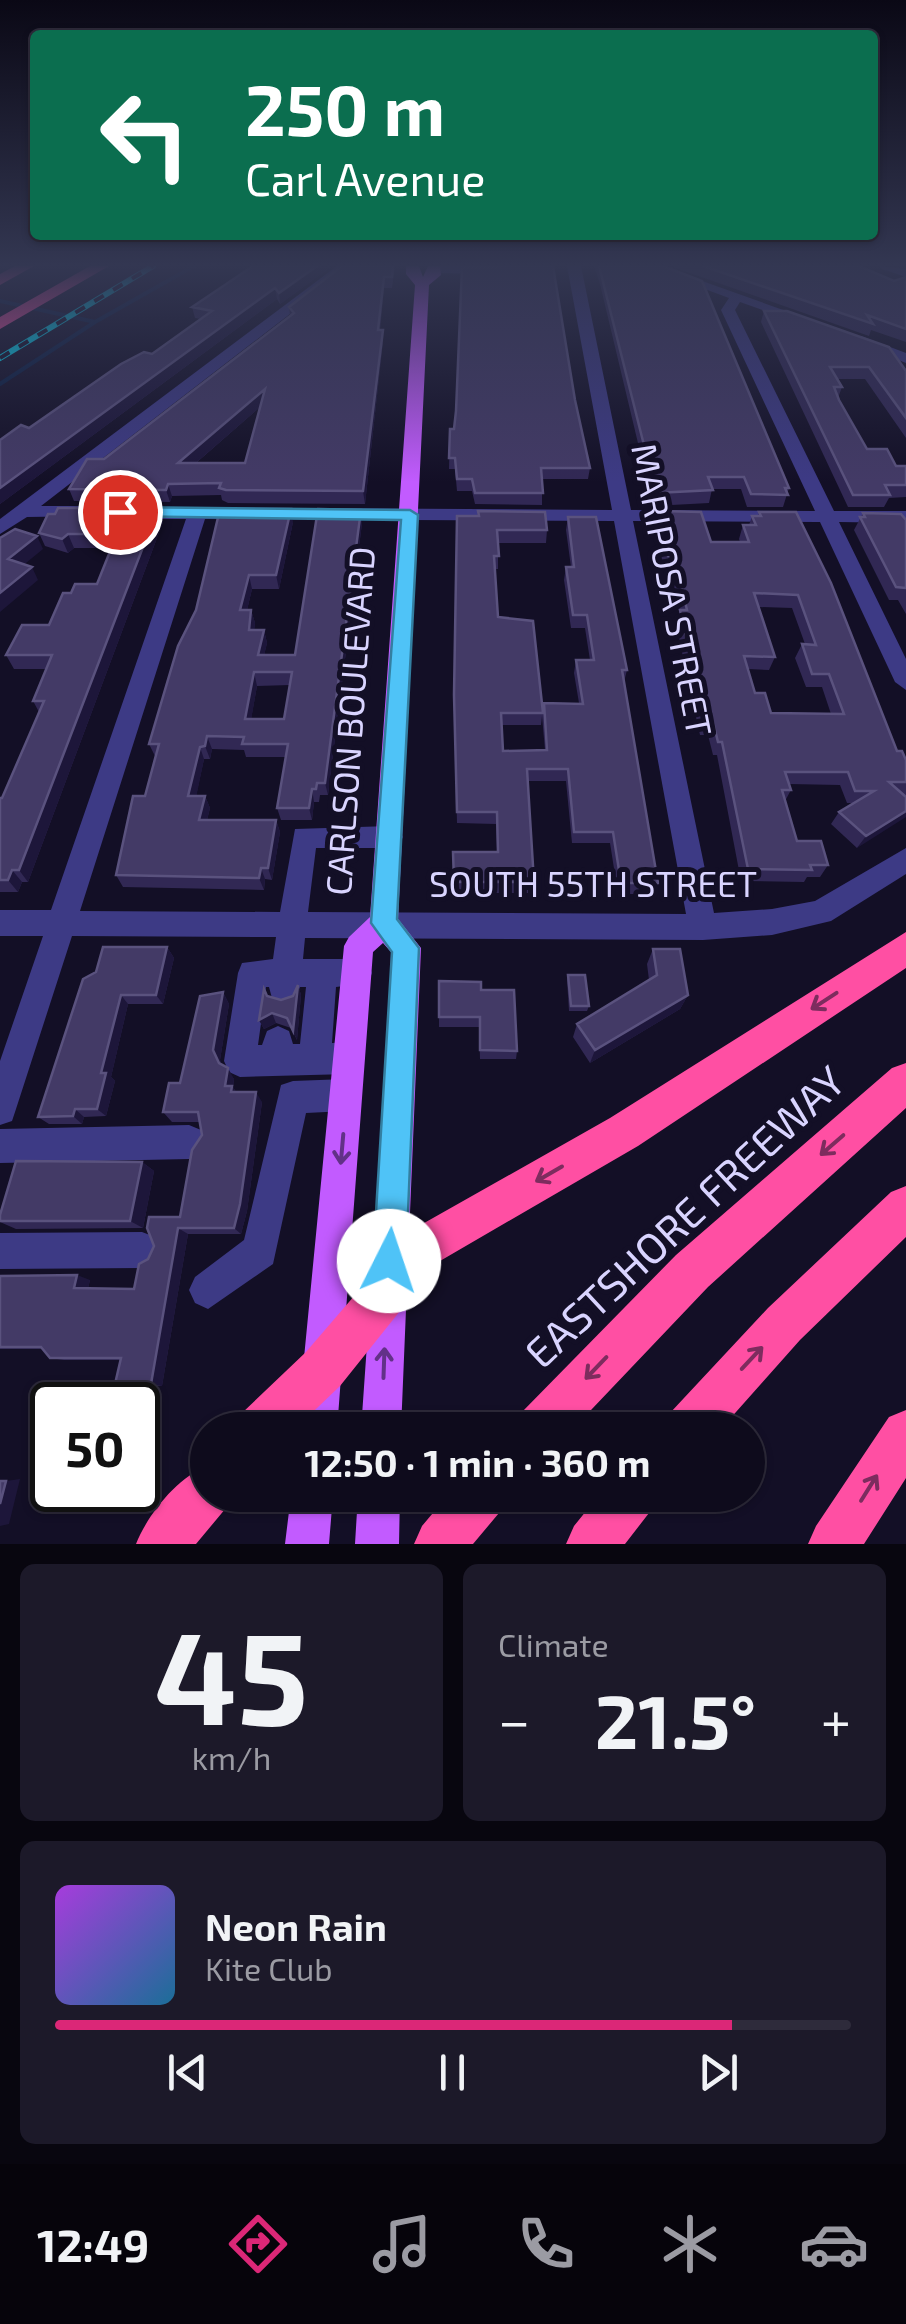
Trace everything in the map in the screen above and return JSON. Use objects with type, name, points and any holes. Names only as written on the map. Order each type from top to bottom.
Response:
[{"type":"highway","points":[[278,1412],[323,1369],[425,1246],[624,1132],[906,948]]},
{"type":"highway","name":"EASTSHORE FREEWAY","points":[[555,1412],[692,1271],[906,1082]]},
{"type":"highway","points":[[703,1412],[784,1324],[906,1207]]},
{"type":"highway","points":[[834,1544],[906,1434]]},
{"type":"highway","points":[[162,1544],[190,1511]]},
{"type":"highway","points":[[440,1544],[467,1512]]},
{"type":"highway","points":[[592,1544],[617,1512]]},
{"type":"main road","name":"CARLSON BOULEVARD","points":[[319,1412],[359,946],[384,923],[422,338]]},
{"type":"main road","name":"CARLSON BOULEVARD","points":[[383,1412],[406,948],[384,923]]},
{"type":"main road","points":[[307,1544],[310,1512]]},
{"type":"main road","points":[[376,1544],[378,1512]]},
{"type":"street","points":[[0,528],[250,338]]},
{"type":"street","name":"MARIPOSA STREET","points":[[589,338],[703,927]]},
{"type":"street","points":[[741,338],[906,682]]},
{"type":"street","points":[[854,338],[906,358]]},
{"type":"street","points":[[23,511],[906,518]]},
{"type":"street","points":[[0,1109],[197,514]]},
{"type":"street","points":[[286,982],[304,837],[390,837]]},
{"type":"street","name":"SOUTH 55TH STREET","points":[[0,923],[703,927],[772,922],[821,912],[906,860]]},
{"type":"street","points":[[349,1058],[314,1060],[277,1051],[240,1061],[253,973],[286,982],[322,973],[356,972]]},
{"type":"street","points":[[314,1060],[322,973]]},
{"type":"street","points":[[208,1290],[260,1251],[293,1097],[346,1095]]},
{"type":"street","points":[[0,1146],[190,1142]]},
{"type":"street","points":[[0,1251],[142,1250]]},
{"type":"building","points":[[174,338],[206,338],[0,488],[0,440],[21,425],[29,428],[121,364],[144,352],[152,354]]},
{"type":"building","points":[[261,338],[382,338],[363,491],[226,490],[219,488],[221,483],[168,484],[166,490],[69,489],[87,459],[104,459]],"holes":[[[265,389],[245,463],[178,463]]]},
{"type":"building","points":[[459,338],[565,338],[590,468],[541,468],[543,493],[475,493],[472,479],[457,479],[455,458],[449,458],[450,429],[454,429]]},
{"type":"building","points":[[617,338],[726,338],[789,488],[785,488],[788,495],[751,494],[744,477],[708,477],[713,490],[656,493]]},
{"type":"building","points":[[777,338],[864,338],[889,347],[906,371],[906,418],[869,367],[830,367],[842,387],[834,387],[839,400],[867,449],[887,449],[896,466],[906,466],[906,485],[885,485],[890,495],[853,495]]},
{"type":"building","points":[[58,508],[158,508],[19,870],[12,870],[8,880],[0,880],[0,798],[44,701],[33,701],[52,655],[6,655],[22,625],[49,625],[63,593],[71,593],[75,584],[97,584],[117,534],[68,534],[62,539],[39,533],[48,514],[55,514]]},
{"type":"building","points":[[220,509],[291,509],[276,575],[249,575],[240,610],[251,610],[249,630],[264,630],[258,655],[295,655],[318,509],[361,510],[325,783],[317,783],[316,789],[312,789],[309,808],[277,808],[288,744],[242,744],[244,737],[207,736],[205,746],[200,747],[188,796],[205,796],[199,820],[276,820],[268,868],[261,868],[259,878],[116,875],[133,796],[145,796],[159,744],[149,744],[178,646],[196,610]],"holes":[[[254,672],[292,672],[284,719],[245,719]]]},
{"type":"building","points":[[478,511],[545,512],[547,530],[497,530],[499,556],[494,556],[498,617],[533,621],[543,713],[501,713],[503,751],[547,750],[544,703],[583,704],[576,660],[594,660],[587,615],[573,615],[566,567],[574,567],[568,517],[596,517],[627,670],[622,670],[658,883],[621,883],[613,832],[574,832],[568,769],[527,769],[534,882],[454,882],[453,852],[498,852],[497,812],[457,812],[457,516],[479,516]]},
{"type":"building","points":[[661,511],[701,512],[711,542],[749,542],[743,525],[756,525],[752,516],[761,516],[759,512],[796,512],[831,583],[897,751],[902,751],[906,760],[906,782],[889,782],[906,797],[906,811],[866,836],[839,812],[874,791],[855,791],[848,772],[785,772],[791,790],[782,790],[797,841],[821,841],[828,865],[810,865],[812,870],[748,869],[722,742],[718,742],[713,722],[705,721],[680,610],[687,610],[674,556],[668,556]],"holes":[[[754,593],[798,595],[816,645],[802,644],[812,674],[829,674],[844,714],[771,713],[765,693],[755,693],[744,656],[775,657]]]},
{"type":"building","points":[[863,513],[901,514],[906,520],[906,588],[896,587],[860,517],[865,517]]},
{"type":"building","points":[[15,529],[37,536],[8,559],[32,567],[0,593],[0,538]]},
{"type":"building","points":[[103,947],[167,947],[156,995],[121,995],[101,1073],[106,1073],[97,1109],[75,1109],[73,1116],[38,1117],[83,979],[96,972]]},
{"type":"building","points":[[653,949],[680,949],[688,995],[595,1050],[577,1024],[657,975]]},
{"type":"building","points":[[568,975],[585,975],[589,1006],[571,1006]]},
{"type":"building","points":[[439,981],[481,982],[481,990],[514,990],[517,1051],[480,1050],[480,1017],[439,1017]]},
{"type":"building","points":[[298,985],[293,1031],[287,1018],[272,1013],[259,1020],[264,989],[267,996],[281,1000],[293,996]]},
{"type":"building","points":[[223,992],[213,1050],[219,1063],[228,1068],[225,1086],[232,1086],[231,1092],[256,1092],[234,1228],[178,1228],[151,1382],[115,1382],[121,1358],[50,1358],[41,1347],[0,1347],[0,1276],[77,1275],[74,1288],[134,1289],[139,1264],[148,1259],[154,1246],[147,1228],[149,1217],[180,1217],[192,1150],[202,1135],[198,1112],[163,1112],[169,1083],[180,1083],[200,996]]},
{"type":"building","points":[[16,1161],[142,1162],[130,1221],[0,1221]]},
{"type":"building","points":[[0,1481],[6,1481],[0,1504]]},
{"type":"waterway","points":[[0,384],[70,338]]},
{"type":"railway","points":[[0,358],[33,338]]},
{"type":"route","points":[[120,512],[410,515],[384,923],[406,948],[389,1261]]}]
